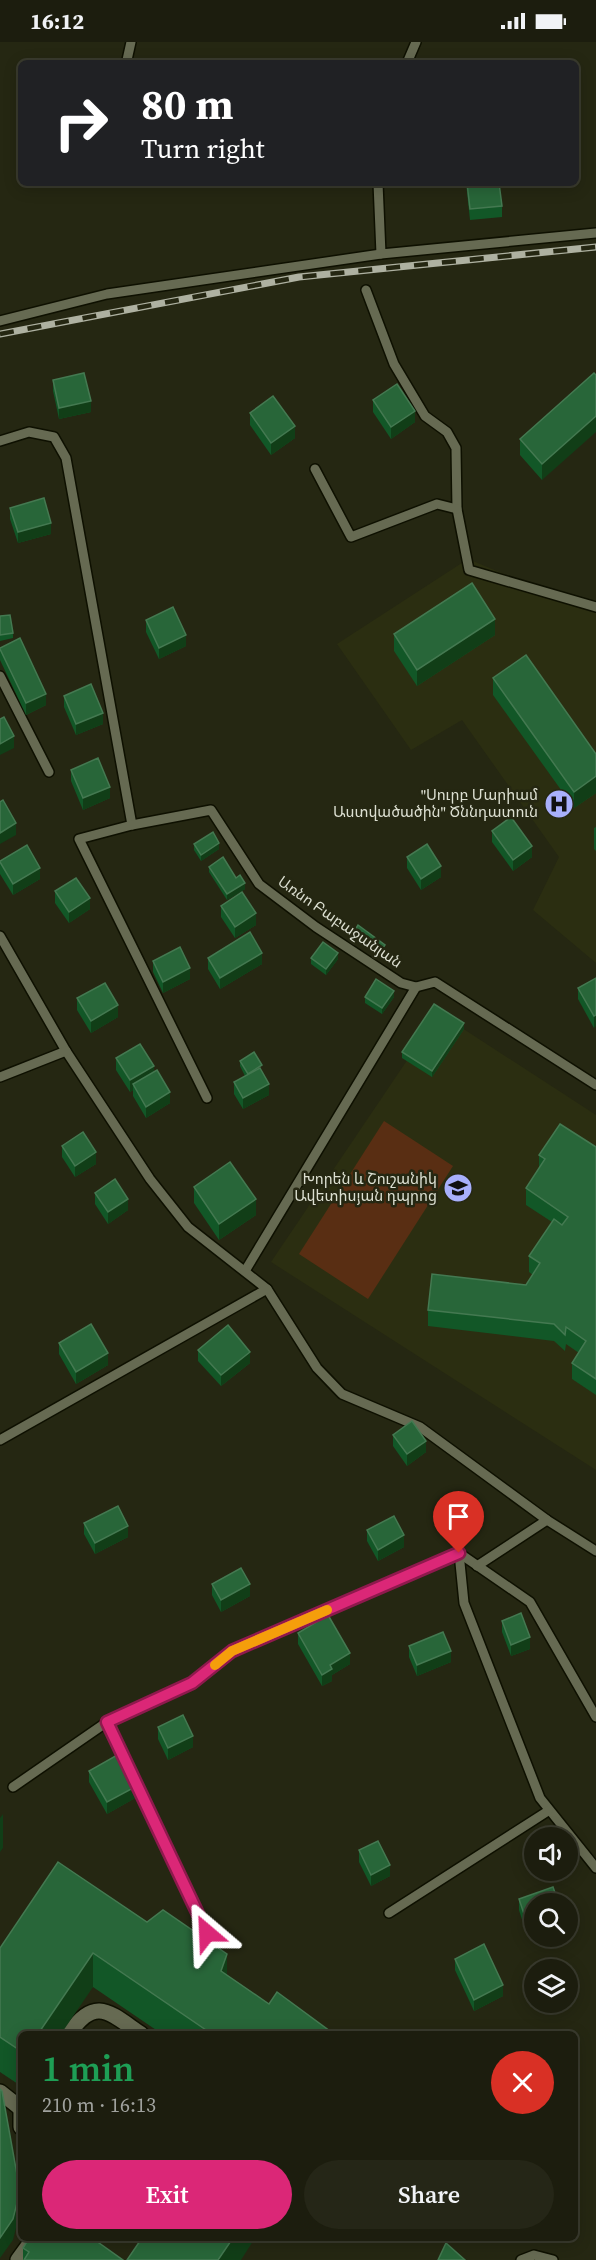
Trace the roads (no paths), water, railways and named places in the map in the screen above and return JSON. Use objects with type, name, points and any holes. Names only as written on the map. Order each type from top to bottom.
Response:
[{"type":"street","points":[[71,2031],[78,2020],[89,2011],[107,2011],[137,2031]]},
{"type":"street","points":[[0,2092],[18,2105]]},
{"type":"street","points":[[18,2260],[32,2241]]},
{"type":"lane","points":[[127,60],[131,42]]},
{"type":"lane","points":[[408,60],[416,42]]},
{"type":"lane","points":[[378,186],[381,254]]},
{"type":"lane","points":[[0,321],[107,294],[381,254],[596,233]]},
{"type":"lane","points":[[366,290],[394,364],[425,416],[447,432],[456,448],[457,509],[470,570],[596,607]]},
{"type":"lane","points":[[0,441],[29,432],[54,436],[66,458],[132,825]]},
{"type":"lane","points":[[315,470],[351,537],[437,504],[457,509]]},
{"type":"lane","points":[[0,676],[48,771]]},
{"type":"lane","name":"Առնո Բաբաջանյան","points":[[207,1098],[79,839],[132,825],[211,810],[259,884],[316,927],[401,983],[416,987],[435,982],[596,1085]]},
{"type":"lane","points":[[0,936],[66,1051],[150,1179],[188,1227],[267,1290],[316,1368],[342,1394],[420,1427],[547,1520],[596,1551]]},
{"type":"lane","points":[[245,1271],[416,987]]},
{"type":"lane","points":[[0,1077],[66,1051]]},
{"type":"lane","points":[[0,1440],[267,1290]]},
{"type":"lane","points":[[477,1566],[547,1520]]},
{"type":"lane","points":[[459,1553],[530,1602],[596,1717]]},
{"type":"lane","points":[[13,1787],[107,1722],[192,1683],[232,1651],[459,1553]]},
{"type":"lane","points":[[459,1553],[464,1603],[540,1798],[548,1811],[596,1868]]},
{"type":"lane","points":[[107,1722],[207,1933]]},
{"type":"lane","points":[[390,1913],[548,1811]]},
{"type":"lane","points":[[521,2260],[534,2255],[553,2260]]},
{"type":"railway","points":[[0,334],[299,277],[596,247]]},
{"type":"place","name":"\"Սուրբ Մարիամ Աստվածածին\" Ծննդատուն","points":[[559,804]]},
{"type":"place","name":"Խորեն և Շուշանիկ Ավետիսյան դպրոց","points":[[458,1188]]}]
